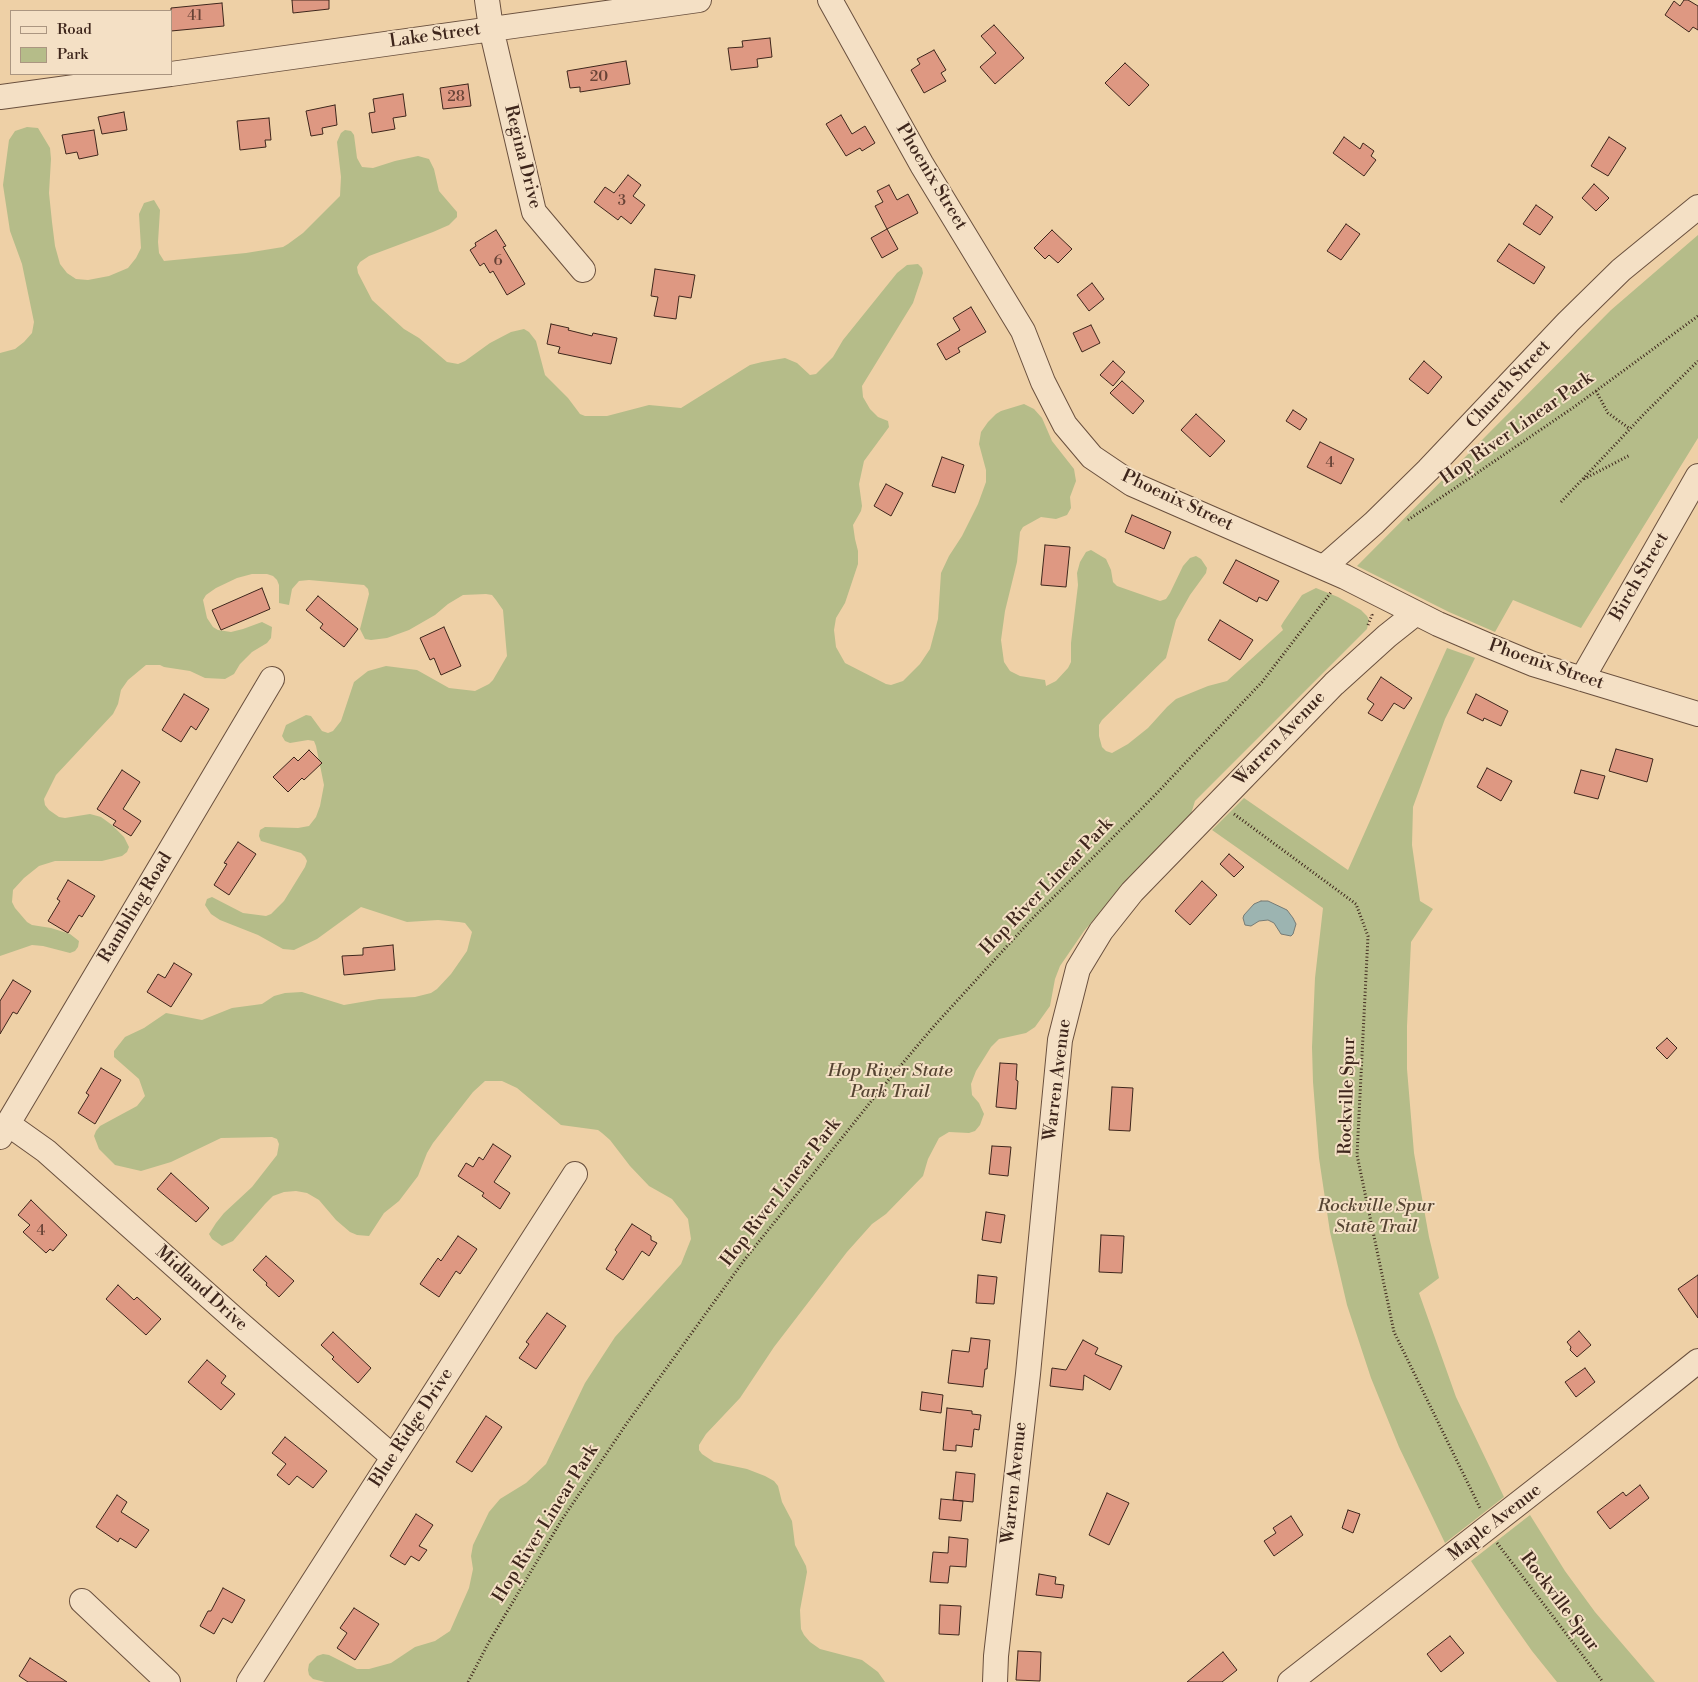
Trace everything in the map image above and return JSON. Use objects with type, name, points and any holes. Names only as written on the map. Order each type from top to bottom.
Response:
[{"type":"street","name":"Regina Drive","points":[[487,0],[491,28],[534,212],[583,270]]},
{"type":"street","name":"Lake Street","points":[[172,74],[699,0]]},
{"type":"street","name":"Phoenix Street","points":[[830,0],[922,165],[1022,331],[1043,382],[1065,425],[1092,457],[1132,484],[1324,567],[1438,624],[1533,664],[1698,714]]},
{"type":"street","name":"Lake Street","points":[[0,97],[164,75]]},
{"type":"street","name":"Church Street","points":[[1324,567],[1374,523],[1428,470],[1568,322],[1615,276],[1698,207]]},
{"type":"street","name":"Birch Street","points":[[1582,679],[1698,476]]},
{"type":"street","name":"Warren Avenue","points":[[995,1682],[997,1647],[1028,1374],[1060,1040],[1078,969],[1101,931],[1132,892],[1334,684],[1386,636],[1416,613]]},
{"type":"street","name":"Rambling Road","points":[[4,1130],[272,680]]},
{"type":"street","name":"Midland Drive","points":[[4,1130],[46,1151],[239,1324],[393,1457]]},
{"type":"street","name":"Blue Ridge Drive","points":[[249,1682],[575,1174]]},
{"type":"street","name":"Maple Avenue","points":[[1290,1682],[1583,1454],[1698,1361]]},
{"type":"street","points":[[82,1600],[168,1682]]},
{"type":"path","name":"Hop River Linear Park","points":[[1404,522],[1596,391],[1698,316]]},
{"type":"path","points":[[1561,502],[1698,361]]},
{"type":"path","points":[[1596,391],[1608,414],[1630,429]]},
{"type":"path","points":[[1581,480],[1630,456]]},
{"type":"path","name":"Hop River Linear Park","points":[[468,1682],[489,1642],[561,1521],[627,1423],[758,1244],[881,1089],[934,1026],[1031,920],[1156,794],[1262,682],[1334,588]]},
{"type":"path","name":"Rockville Spur","points":[[1231,812],[1356,904],[1368,936],[1357,1155],[1394,1332],[1482,1510]]},
{"type":"path","name":"Rockville Spur","points":[[1494,1539],[1603,1682]]},
{"type":"green space","name":"Hop River State Park Trail","points":[[27,127],[38,128],[50,148],[49,193],[55,246],[60,264],[67,273],[76,279],[88,280],[109,276],[128,268],[141,248],[139,214],[144,203],[154,200],[160,210],[158,242],[159,253],[164,261],[246,253],[283,247],[303,233],[340,196],[341,177],[337,142],[341,133],[345,130],[351,131],[354,135],[357,158],[362,167],[373,168],[418,156],[429,159],[434,169],[439,191],[457,212],[457,217],[449,225],[369,256],[360,262],[357,267],[358,273],[372,300],[404,329],[419,338],[447,362],[458,364],[465,361],[490,343],[511,332],[524,329],[536,341],[545,375],[568,398],[580,414],[585,416],[607,416],[649,405],[681,408],[750,365],[762,362],[785,358],[797,363],[810,375],[816,374],[833,357],[843,340],[897,273],[907,265],[918,264],[922,268],[923,273],[913,303],[862,386],[863,397],[870,409],[878,417],[888,421],[889,427],[864,461],[859,484],[862,506],[853,525],[858,551],[858,564],[845,603],[836,618],[834,630],[836,647],[845,663],[886,684],[891,685],[903,681],[920,664],[930,649],[938,619],[941,573],[978,504],[986,482],[986,470],[979,444],[981,432],[996,414],[1024,404],[1034,409],[1042,418],[1052,441],[1074,469],[1076,481],[1070,497],[1071,508],[1067,515],[1056,519],[1041,517],[1023,527],[1020,532],[1017,562],[1005,611],[1001,640],[1004,662],[1010,671],[1020,676],[1045,680],[1046,686],[1056,681],[1068,668],[1071,662],[1071,643],[1078,585],[1077,573],[1080,562],[1086,552],[1091,550],[1106,559],[1111,570],[1113,582],[1117,586],[1160,601],[1166,599],[1183,566],[1190,558],[1196,556],[1201,559],[1207,568],[1206,573],[1190,595],[1176,620],[1166,658],[1099,725],[1099,736],[1102,747],[1106,751],[1112,753],[1128,744],[1148,728],[1176,699],[1208,686],[1227,681],[1283,630],[1281,626],[1302,595],[1316,588],[1338,597],[1361,610],[1367,616],[1369,620],[1367,629],[1195,801],[1191,814],[1084,931],[1060,966],[1055,979],[1050,1006],[1035,1027],[1026,1033],[999,1039],[991,1047],[976,1071],[971,1084],[972,1095],[979,1103],[984,1114],[980,1125],[975,1131],[969,1133],[949,1132],[939,1138],[928,1159],[923,1176],[886,1214],[872,1224],[847,1252],[774,1347],[740,1398],[706,1434],[699,1445],[699,1450],[702,1454],[714,1462],[747,1469],[765,1476],[774,1481],[778,1486],[782,1502],[792,1521],[795,1545],[806,1566],[807,1572],[800,1610],[801,1629],[804,1635],[820,1649],[862,1660],[878,1672],[885,1682],[325,1682],[313,1679],[309,1675],[309,1664],[317,1656],[323,1654],[329,1655],[357,1669],[369,1669],[391,1663],[415,1647],[435,1641],[450,1631],[469,1588],[473,1569],[471,1556],[473,1545],[489,1512],[500,1499],[526,1483],[546,1464],[585,1383],[615,1337],[681,1264],[691,1239],[688,1219],[672,1199],[649,1186],[630,1166],[610,1140],[598,1130],[561,1125],[517,1088],[502,1081],[485,1081],[473,1092],[433,1143],[418,1176],[399,1201],[384,1213],[369,1236],[350,1232],[336,1220],[319,1200],[307,1193],[296,1191],[284,1192],[273,1196],[233,1241],[222,1246],[212,1239],[209,1234],[216,1223],[252,1187],[277,1155],[279,1144],[277,1139],[272,1137],[221,1138],[171,1162],[141,1171],[115,1165],[99,1149],[94,1136],[100,1126],[137,1106],[145,1096],[139,1079],[114,1057],[114,1051],[125,1037],[144,1028],[166,1013],[202,1020],[232,1008],[262,1004],[274,996],[285,993],[302,992],[344,1005],[379,999],[415,997],[431,993],[451,974],[467,951],[472,932],[465,923],[438,920],[407,922],[361,907],[317,939],[294,950],[283,949],[258,935],[220,920],[211,914],[205,905],[207,899],[212,897],[243,913],[266,916],[271,914],[284,901],[305,867],[307,861],[301,853],[261,841],[259,836],[260,830],[265,827],[298,828],[309,826],[316,817],[320,806],[324,785],[314,741],[290,743],[285,741],[282,736],[286,725],[306,715],[311,716],[322,731],[328,733],[333,731],[341,721],[354,682],[368,671],[386,666],[417,670],[449,688],[475,691],[493,680],[507,656],[503,610],[492,595],[463,595],[435,615],[409,630],[387,638],[371,640],[365,639],[360,629],[369,594],[368,589],[364,585],[309,580],[299,581],[292,589],[289,605],[279,603],[279,585],[277,580],[267,574],[252,574],[237,578],[216,588],[206,595],[203,600],[207,618],[213,627],[218,630],[231,632],[262,622],[272,627],[271,638],[267,643],[252,652],[240,664],[234,674],[225,679],[205,678],[190,671],[160,665],[146,665],[128,680],[121,690],[118,704],[113,714],[56,775],[44,799],[45,805],[49,810],[59,817],[65,818],[90,814],[101,817],[124,837],[129,847],[127,852],[122,856],[102,861],[55,861],[39,866],[24,878],[13,890],[12,902],[15,908],[32,925],[70,934],[79,941],[78,947],[70,953],[32,945],[0,956],[0,353],[15,349],[24,342],[32,333],[34,322],[22,264],[10,231],[3,185],[9,140],[15,131]]},
{"type":"green space","points":[[1698,235],[1698,438],[1581,628],[1513,600],[1495,632],[1449,612],[1357,566],[1611,310]]},
{"type":"green space","name":"Rockville Spur State Trail","points":[[1447,648],[1475,658],[1445,719],[1413,807],[1412,845],[1420,901],[1433,909],[1411,942],[1407,1069],[1414,1153],[1429,1237],[1439,1278],[1419,1293],[1456,1397],[1504,1497],[1445,1543],[1399,1447],[1371,1378],[1347,1305],[1330,1232],[1319,1158],[1312,1047],[1315,978],[1323,908],[1212,830],[1244,798],[1348,870]]},
{"type":"green space","points":[[1530,1515],[1565,1571],[1595,1612],[1655,1682],[1557,1682],[1532,1651],[1471,1561]]},
{"type":"water","points":[[1268,901],[1287,910],[1296,924],[1291,936],[1281,934],[1274,923],[1268,920],[1259,921],[1251,926],[1245,925],[1244,915],[1254,904]]},
{"type":"building","points":[[292,0],[329,0],[329,9],[293,13]]},
{"type":"building","points":[[1684,0],[1688,0],[1698,6],[1698,30],[1693,27],[1689,32],[1665,15],[1674,1],[1680,6]]},
{"type":"building","points":[[222,3],[224,26],[172,31],[171,8]]},
{"type":"building","points":[[994,25],[1024,58],[995,84],[980,67],[996,53],[981,36]]},
{"type":"building","points":[[770,38],[772,57],[757,59],[758,67],[731,70],[728,48],[743,47],[742,41]]},
{"type":"building","points":[[934,50],[946,70],[941,73],[946,81],[924,93],[911,70],[920,64],[917,59]]},
{"type":"building","points":[[626,61],[630,84],[580,92],[580,87],[570,88],[567,71]]},
{"type":"building","points":[[1125,63],[1149,85],[1129,106],[1105,83]]},
{"type":"building","points":[[468,84],[471,106],[443,109],[440,88]]},
{"type":"building","points":[[403,94],[406,116],[393,118],[395,129],[372,133],[369,113],[375,112],[373,99]]},
{"type":"building","points":[[335,105],[337,125],[322,128],[323,134],[311,136],[306,111]]},
{"type":"building","points":[[124,112],[127,130],[102,134],[98,117]]},
{"type":"building","points":[[841,115],[852,134],[865,126],[875,143],[862,151],[860,148],[846,156],[826,124]]},
{"type":"building","points":[[269,118],[271,140],[265,140],[266,147],[240,150],[237,121]]},
{"type":"building","points":[[94,130],[98,155],[79,159],[77,152],[66,154],[62,135]]},
{"type":"building","points":[[1344,137],[1360,149],[1363,143],[1374,151],[1371,156],[1376,160],[1364,176],[1333,153]]},
{"type":"building","points":[[1609,137],[1626,148],[1608,176],[1591,166]]},
{"type":"building","points":[[628,175],[641,185],[633,196],[645,205],[631,224],[621,216],[618,220],[594,202],[605,187],[614,193]]},
{"type":"building","points":[[1594,184],[1609,198],[1596,211],[1582,198]]},
{"type":"building","points":[[889,185],[897,200],[908,194],[918,213],[887,229],[875,206],[883,202],[877,191]]},
{"type":"building","points":[[1536,205],[1553,217],[1540,235],[1523,224]]},
{"type":"building","points":[[1346,224],[1360,234],[1341,260],[1327,251]]},
{"type":"building","points":[[887,229],[898,249],[882,258],[871,238]]},
{"type":"building","points":[[496,230],[506,246],[503,247],[525,284],[507,295],[493,271],[490,273],[484,263],[480,266],[470,250],[476,246],[475,243]]},
{"type":"building","points":[[1052,230],[1072,249],[1058,263],[1049,255],[1045,259],[1034,248]]},
{"type":"building","points":[[1509,244],[1545,267],[1534,284],[1497,261]]},
{"type":"building","points":[[655,269],[695,275],[691,298],[679,296],[676,319],[654,316],[658,297],[651,296]]},
{"type":"building","points":[[1092,283],[1104,299],[1089,311],[1077,295]]},
{"type":"building","points":[[971,307],[986,332],[958,348],[960,352],[946,360],[937,344],[960,330],[953,318]]},
{"type":"building","points":[[551,324],[592,336],[593,333],[617,338],[611,364],[558,353],[560,347],[547,344]]},
{"type":"building","points":[[1091,325],[1100,343],[1082,352],[1073,333]]},
{"type":"building","points":[[1113,361],[1125,372],[1113,386],[1100,375]]},
{"type":"building","points":[[1424,361],[1442,377],[1428,394],[1409,379]]},
{"type":"building","points":[[1122,381],[1144,401],[1133,414],[1110,393]]},
{"type":"building","points":[[1293,410],[1307,419],[1300,430],[1286,421]]},
{"type":"building","points":[[1196,414],[1225,441],[1210,457],[1181,430]]},
{"type":"building","points":[[1320,442],[1354,459],[1341,484],[1307,467]]},
{"type":"building","points":[[942,457],[964,465],[955,493],[932,486]]},
{"type":"building","points":[[886,484],[903,493],[891,516],[874,506]]},
{"type":"building","points":[[1132,515],[1171,532],[1164,549],[1125,532]]},
{"type":"building","points":[[1045,545],[1070,547],[1066,587],[1041,585]]},
{"type":"building","points":[[1236,560],[1279,581],[1267,601],[1259,597],[1257,602],[1223,583]]},
{"type":"building","points":[[262,588],[270,609],[221,630],[212,610]]},
{"type":"building","points":[[318,596],[358,629],[344,647],[320,628],[323,624],[306,610]]},
{"type":"building","points":[[1220,620],[1253,640],[1240,660],[1208,640]]},
{"type":"building","points":[[444,627],[461,666],[441,675],[434,658],[430,660],[420,638]]},
{"type":"building","points":[[1381,677],[1412,698],[1404,709],[1394,703],[1382,721],[1368,713],[1374,704],[1367,699]]},
{"type":"building","points":[[184,694],[209,709],[196,730],[191,726],[181,742],[162,730]]},
{"type":"building","points":[[1476,694],[1508,711],[1501,726],[1484,718],[1483,721],[1467,713]]},
{"type":"building","points":[[1616,749],[1653,759],[1647,782],[1609,771]]},
{"type":"building","points":[[309,750],[322,763],[304,780],[302,778],[288,792],[273,777],[294,757],[298,761]]},
{"type":"building","points":[[1487,768],[1512,781],[1501,801],[1477,787]]},
{"type":"building","points":[[122,770],[140,782],[123,809],[141,821],[131,836],[113,825],[116,821],[97,809]]},
{"type":"building","points":[[1581,770],[1605,776],[1598,799],[1574,793]]},
{"type":"building","points":[[238,842],[256,854],[229,895],[214,885],[227,864],[224,863]]},
{"type":"building","points":[[1229,854],[1244,867],[1234,877],[1220,864]]},
{"type":"building","points":[[68,880],[95,896],[82,917],[79,915],[68,933],[48,921],[60,901],[57,899]]},
{"type":"building","points":[[1202,881],[1217,895],[1190,925],[1175,911]]},
{"type":"building","points":[[393,945],[395,970],[344,975],[342,956],[363,955],[363,948]]},
{"type":"building","points":[[174,963],[192,974],[171,1007],[147,992],[158,974],[165,978]]},
{"type":"building","points":[[13,980],[31,991],[17,1014],[13,1012],[0,1034],[0,1001]]},
{"type":"building","points":[[1667,1038],[1677,1048],[1667,1059],[1656,1048]]},
{"type":"building","points":[[1000,1063],[1017,1064],[1016,1109],[996,1107]]},
{"type":"building","points":[[101,1068],[121,1080],[95,1124],[78,1113],[89,1095],[86,1093]]},
{"type":"building","points":[[1112,1087],[1133,1088],[1130,1131],[1109,1130]]},
{"type":"building","points":[[493,1144],[511,1156],[494,1182],[510,1193],[500,1209],[482,1196],[484,1193],[458,1176],[466,1163],[473,1167],[479,1157],[483,1160]]},
{"type":"building","points":[[992,1146],[1011,1147],[1008,1176],[989,1174]]},
{"type":"building","points":[[171,1173],[209,1208],[196,1222],[157,1189]]},
{"type":"building","points":[[31,1200],[67,1235],[53,1251],[50,1249],[46,1253],[23,1232],[30,1225],[18,1215]]},
{"type":"building","points":[[986,1212],[1005,1215],[1001,1243],[982,1240]]},
{"type":"building","points":[[632,1224],[651,1236],[651,1240],[657,1243],[649,1256],[642,1251],[623,1280],[606,1269],[617,1252],[615,1250]]},
{"type":"building","points":[[1101,1235],[1124,1236],[1122,1273],[1099,1272]]},
{"type":"building","points":[[458,1236],[477,1249],[460,1274],[456,1271],[439,1297],[420,1284],[438,1258],[441,1261]]},
{"type":"building","points":[[266,1256],[294,1281],[279,1297],[253,1270]]},
{"type":"building","points":[[978,1275],[997,1277],[994,1304],[976,1303]]},
{"type":"building","points":[[1698,1275],[1698,1318],[1678,1289]]},
{"type":"building","points":[[118,1285],[134,1300],[137,1297],[161,1319],[146,1335],[106,1299]]},
{"type":"building","points":[[547,1313],[566,1326],[536,1369],[519,1358],[529,1344],[526,1342]]},
{"type":"building","points":[[1579,1331],[1591,1345],[1577,1357],[1570,1350],[1571,1347],[1567,1342]]},
{"type":"building","points":[[333,1332],[371,1368],[358,1383],[332,1359],[334,1357],[321,1345]]},
{"type":"building","points":[[971,1338],[990,1340],[983,1387],[948,1383],[952,1350],[969,1352]]},
{"type":"building","points":[[1083,1340],[1098,1348],[1095,1354],[1122,1366],[1110,1390],[1084,1375],[1083,1390],[1050,1386],[1052,1368],[1066,1370]]},
{"type":"building","points":[[207,1360],[226,1376],[221,1383],[235,1394],[221,1410],[188,1382]]},
{"type":"building","points":[[1585,1368],[1595,1382],[1576,1397],[1565,1382]]},
{"type":"building","points":[[922,1392],[943,1395],[941,1413],[920,1410]]},
{"type":"building","points":[[947,1408],[972,1411],[972,1414],[981,1415],[979,1430],[974,1429],[972,1447],[956,1445],[956,1451],[943,1450]]},
{"type":"building","points":[[486,1416],[502,1427],[472,1472],[456,1462]]},
{"type":"building","points":[[285,1437],[327,1471],[313,1488],[297,1476],[289,1485],[277,1475],[286,1464],[272,1453]]},
{"type":"building","points":[[956,1472],[975,1474],[973,1502],[953,1500]]},
{"type":"building","points":[[1640,1485],[1649,1498],[1610,1529],[1597,1512],[1623,1492],[1626,1496]]},
{"type":"building","points":[[1107,1493],[1129,1503],[1109,1545],[1089,1535]]},
{"type":"building","points":[[117,1495],[127,1502],[121,1512],[149,1530],[136,1548],[120,1538],[118,1542],[96,1527]]},
{"type":"building","points":[[941,1499],[963,1501],[961,1521],[939,1519]]},
{"type":"building","points":[[1348,1510],[1360,1514],[1353,1533],[1342,1528]]},
{"type":"building","points":[[416,1514],[433,1525],[419,1546],[427,1550],[419,1561],[411,1556],[405,1565],[390,1556]]},
{"type":"building","points":[[1291,1516],[1303,1535],[1274,1556],[1264,1541],[1276,1533],[1273,1528]]},
{"type":"building","points":[[949,1537],[968,1539],[966,1567],[950,1566],[948,1583],[930,1582],[933,1552],[948,1553]]},
{"type":"building","points":[[1039,1574],[1056,1577],[1055,1584],[1064,1585],[1062,1598],[1036,1595]]},
{"type":"building","points":[[223,1588],[245,1600],[232,1623],[223,1618],[214,1634],[200,1626],[208,1611],[211,1611]]},
{"type":"building","points":[[940,1605],[961,1606],[959,1635],[939,1634]]},
{"type":"building","points":[[354,1608],[379,1624],[355,1660],[337,1648],[347,1633],[340,1628]]},
{"type":"building","points":[[1450,1636],[1464,1653],[1441,1672],[1427,1654]]},
{"type":"building","points":[[1018,1651],[1041,1652],[1040,1681],[1016,1680]]},
{"type":"building","points":[[1223,1652],[1237,1670],[1222,1682],[1187,1682]]},
{"type":"building","points":[[30,1658],[67,1682],[28,1682],[19,1676]]}]
